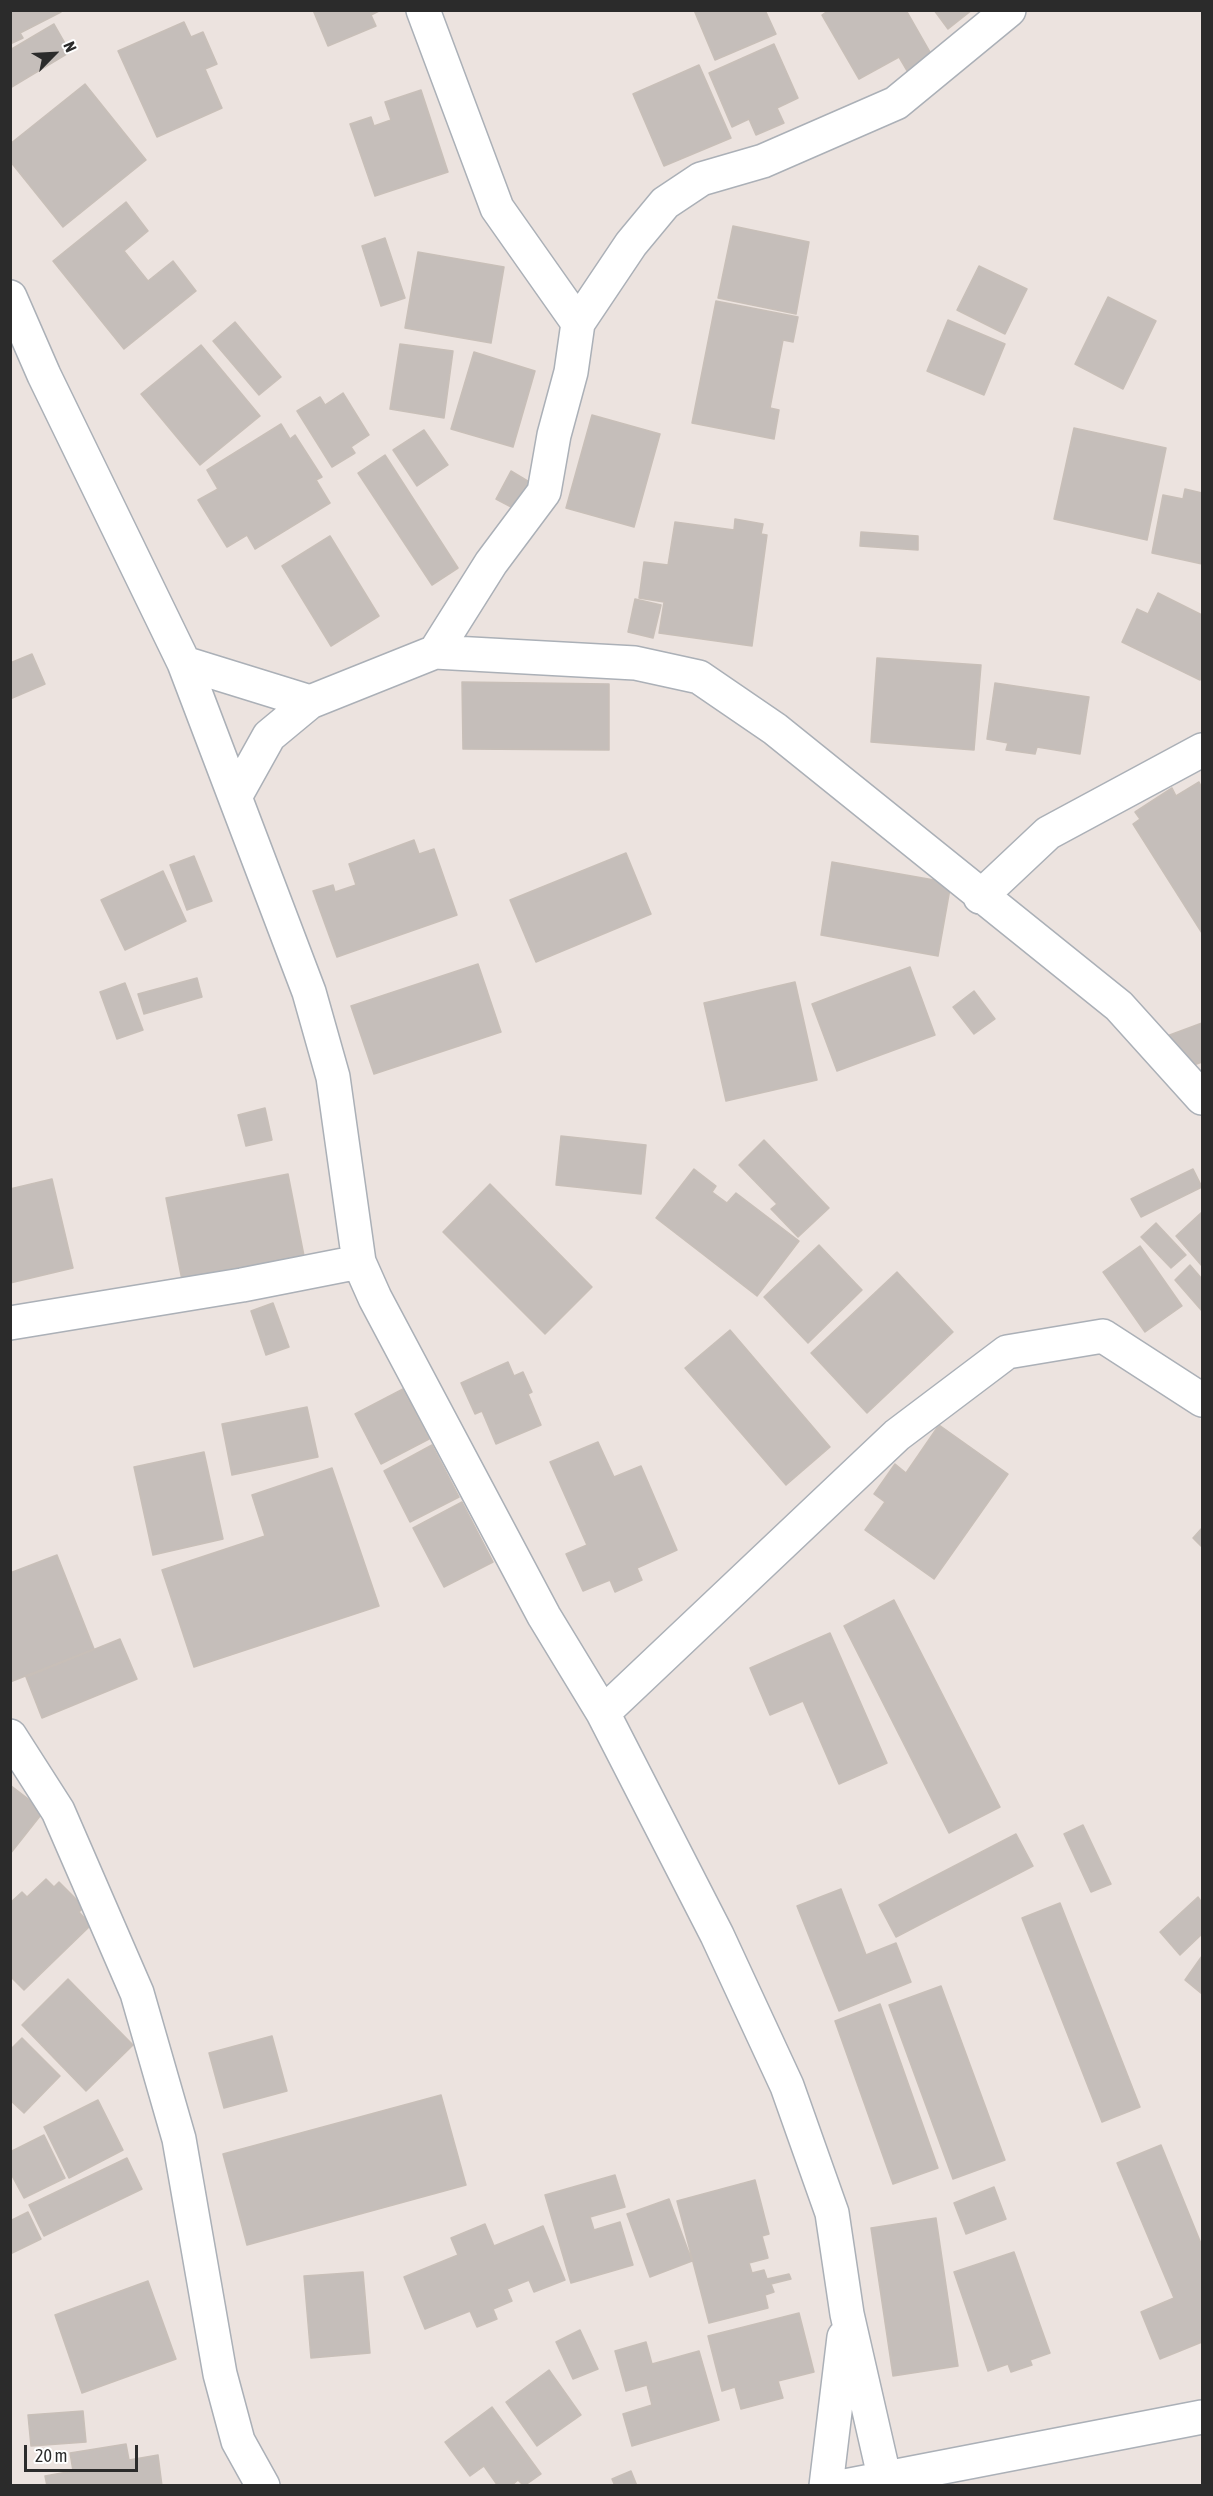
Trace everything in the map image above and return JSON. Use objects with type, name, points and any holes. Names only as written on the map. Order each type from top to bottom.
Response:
[{"type":"street","points":[[423,10],[497,208],[578,323]]},
{"type":"street","points":[[435,652],[491,563],[544,492],[554,435],[571,372],[578,323],[631,244],[665,203],[701,179],[763,161],[896,103],[1009,10]]},
{"type":"street","points":[[10,297],[44,375],[184,663],[309,992],[333,1077],[359,1262],[375,1298],[544,1616],[603,1713],[717,1935],[787,2086],[832,2213],[846,2314],[884,2476]]},
{"type":"street","points":[[235,797],[269,736],[310,702],[435,652],[634,663],[699,676],[775,729],[980,897],[1119,1006],[1203,1098]]},
{"type":"street","points":[[184,663],[310,702]]},
{"type":"street","points":[[980,897],[1048,833],[1203,750]]},
{"type":"street","points":[[10,1323],[242,1285],[359,1262]]},
{"type":"street","points":[[603,1713],[897,1435],[1007,1352],[1103,1336],[1203,1400]]},
{"type":"street","points":[[10,1736],[58,1811],[137,1993],[179,2139],[220,2374],[238,2441],[263,2486]]},
{"type":"street","points":[[826,2486],[846,2314]]},
{"type":"street","points":[[845,2486],[884,2476],[1203,2417]]},
{"type":"building","points":[[10,10],[60,10],[61,12],[20,33],[23,38],[10,44]]},
{"type":"building","points":[[313,10],[381,10],[371,15],[376,26],[328,46]]},
{"type":"building","points":[[694,10],[765,10],[776,34],[715,60]]},
{"type":"building","points":[[829,10],[906,10],[934,59],[909,74],[899,57],[859,79],[822,15]]},
{"type":"building","points":[[934,10],[972,10],[948,29]]},
{"type":"building","points":[[184,22],[191,37],[203,32],[217,64],[205,69],[222,108],[157,137],[118,51]]},
{"type":"building","points":[[54,24],[70,52],[10,88],[10,50]]},
{"type":"building","points":[[774,44],[798,98],[777,108],[784,123],[756,135],[749,119],[732,127],[709,73]]},
{"type":"building","points":[[699,65],[731,138],[664,166],[633,94]]},
{"type":"building","points":[[85,84],[146,160],[63,227],[10,161],[10,144]]},
{"type":"building","points":[[421,90],[448,172],[375,196],[350,124],[371,117],[374,126],[391,120],[385,102]]},
{"type":"building","points":[[126,202],[148,231],[124,251],[148,281],[173,261],[196,291],[124,349],[53,261]]},
{"type":"building","points":[[733,226],[809,242],[796,314],[718,298]]},
{"type":"building","points":[[385,238],[405,298],[381,306],[362,246]]},
{"type":"building","points":[[418,252],[504,267],[491,343],[405,328]]},
{"type":"building","points":[[979,266],[1027,289],[1005,334],[957,310]]},
{"type":"building","points":[[1108,297],[1156,321],[1123,389],[1075,364]]},
{"type":"building","points":[[716,301],[798,317],[793,342],[783,340],[770,408],[779,410],[774,439],[692,423]]},
{"type":"building","points":[[948,320],[1005,344],[984,395],[927,371]]},
{"type":"building","points":[[235,322],[281,377],[259,395],[213,341]]},
{"type":"building","points":[[400,344],[453,351],[444,418],[390,409]]},
{"type":"building","points":[[201,345],[260,416],[200,465],[141,394]]},
{"type":"building","points":[[474,352],[535,371],[513,447],[451,429]]},
{"type":"building","points":[[343,393],[369,435],[351,447],[355,453],[332,467],[297,411],[320,397],[325,405]]},
{"type":"building","points":[[592,415],[660,434],[634,527],[566,508]]},
{"type":"building","points":[[281,424],[290,439],[295,435],[322,477],[316,480],[330,503],[255,549],[247,535],[227,547],[198,500],[218,489],[207,470]]},
{"type":"building","points":[[1074,428],[1166,448],[1147,540],[1054,519]]},
{"type":"building","points":[[424,430],[448,465],[417,486],[393,450]]},
{"type":"building","points":[[385,455],[458,568],[432,585],[358,473]]},
{"type":"building","points":[[511,471],[531,483],[515,509],[496,499]]},
{"type":"building","points":[[1185,489],[1202,493],[1202,564],[1152,553],[1163,495],[1183,499]]},
{"type":"building","points":[[735,519],[763,524],[761,534],[767,535],[752,646],[659,633],[664,602],[639,598],[644,562],[668,565],[675,522],[734,530]]},
{"type":"building","points":[[861,532],[918,536],[918,550],[860,546]]},
{"type":"building","points":[[330,536],[379,616],[331,646],[282,566]]},
{"type":"building","points":[[1158,593],[1202,615],[1202,674],[1200,680],[1122,642],[1137,609],[1148,614]]},
{"type":"building","points":[[635,599],[661,605],[653,638],[628,632]]},
{"type":"building","points":[[32,654],[45,684],[10,699],[10,663]]},
{"type":"building","points":[[877,658],[981,665],[974,750],[871,742]]},
{"type":"building","points":[[462,682],[609,684],[609,750],[463,749]]},
{"type":"building","points":[[995,683],[1089,697],[1080,754],[1037,747],[1035,754],[1006,750],[1008,743],[987,739]]},
{"type":"building","points":[[1199,782],[1202,788],[1202,933],[1133,824],[1140,819],[1135,812],[1172,788],[1176,796]]},
{"type":"building","points":[[414,840],[419,854],[434,849],[457,915],[337,957],[313,891],[333,885],[335,892],[356,885],[349,864]]},
{"type":"building","points":[[626,853],[651,914],[536,962],[510,900]]},
{"type":"building","points":[[194,856],[212,901],[187,910],[170,865]]},
{"type":"building","points":[[832,862],[951,883],[938,956],[821,935]]},
{"type":"building","points":[[163,871],[186,921],[125,950],[101,900]]},
{"type":"building","points":[[478,964],[501,1032],[374,1074],[351,1006]]},
{"type":"building","points":[[910,967],[935,1035],[837,1071],[812,1004]]},
{"type":"building","points":[[197,978],[202,997],[144,1014],[138,994]]},
{"type":"building","points":[[795,982],[817,1080],[726,1101],[704,1003]]},
{"type":"building","points":[[125,983],[143,1030],[117,1039],[100,992]]},
{"type":"building","points":[[974,991],[995,1019],[974,1034],[953,1007]]},
{"type":"building","points":[[1202,1023],[1202,1062],[1180,1070],[1167,1036]]},
{"type":"building","points":[[265,1108],[272,1140],[246,1146],[238,1115]]},
{"type":"building","points":[[561,1136],[646,1145],[641,1194],[556,1185]]},
{"type":"building","points":[[764,1140],[829,1208],[798,1237],[771,1209],[777,1204],[739,1165]]},
{"type":"building","points":[[694,1169],[716,1186],[712,1192],[727,1203],[736,1193],[799,1241],[757,1296],[656,1218]]},
{"type":"building","points":[[1193,1169],[1202,1187],[1141,1217],[1131,1199]]},
{"type":"building","points":[[288,1174],[304,1256],[182,1280],[166,1198]]},
{"type":"building","points":[[52,1179],[73,1268],[10,1283],[10,1189]]},
{"type":"building","points":[[490,1184],[592,1287],[545,1334],[443,1232]]},
{"type":"building","points":[[1202,1212],[1202,1266],[1176,1236]]},
{"type":"building","points":[[1156,1223],[1186,1255],[1171,1268],[1141,1237]]},
{"type":"building","points":[[819,1245],[862,1290],[808,1343],[764,1297]]},
{"type":"building","points":[[1140,1246],[1182,1306],[1145,1332],[1103,1272]]},
{"type":"building","points":[[1190,1265],[1202,1279],[1202,1311],[1175,1280]]},
{"type":"building","points":[[897,1272],[953,1332],[867,1413],[811,1353]]},
{"type":"building","points":[[273,1303],[289,1347],[266,1355],[251,1311]]},
{"type":"building","points":[[730,1330],[830,1447],[786,1485],[685,1368]]},
{"type":"building","points":[[508,1362],[514,1376],[523,1372],[532,1392],[528,1394],[541,1425],[496,1444],[482,1411],[475,1414],[461,1383]]},
{"type":"building","points":[[403,1389],[429,1439],[381,1464],[355,1414]]},
{"type":"building","points":[[307,1407],[318,1457],[232,1475],[222,1424]]},
{"type":"building","points":[[939,1425],[1008,1474],[934,1579],[865,1530],[885,1502],[874,1494],[895,1464],[906,1473]]},
{"type":"building","points":[[598,1442],[614,1477],[641,1466],[677,1550],[637,1568],[642,1580],[615,1592],[610,1580],[583,1591],[566,1554],[587,1545],[550,1462]]},
{"type":"building","points":[[432,1445],[459,1497],[410,1522],[384,1471]]},
{"type":"building","points":[[204,1452],[223,1539],[153,1555],[134,1467]]},
{"type":"building","points":[[332,1468],[379,1606],[194,1667],[162,1570],[265,1536],[252,1495]]},
{"type":"building","points":[[462,1502],[493,1562],[444,1587],[413,1528]]},
{"type":"building","points":[[1202,1528],[1202,1547],[1193,1538]]},
{"type":"building","points":[[57,1555],[94,1649],[10,1682],[10,1573]]},
{"type":"building","points":[[894,1600],[1000,1807],[949,1833],[844,1626]]},
{"type":"building","points":[[830,1633],[887,1763],[839,1784],[803,1701],[770,1715],[750,1668]]},
{"type":"building","points":[[120,1639],[137,1679],[42,1718],[26,1677]]},
{"type":"building","points":[[10,1785],[44,1811],[10,1854]]},
{"type":"building","points":[[1083,1825],[1111,1884],[1091,1892],[1064,1834]]},
{"type":"building","points":[[1016,1834],[1033,1866],[896,1937],[879,1905]]},
{"type":"building","points":[[46,1879],[54,1887],[59,1882],[84,1907],[79,1912],[91,1925],[24,1990],[10,1976],[10,1903],[22,1892],[27,1897]]},
{"type":"building","points":[[841,1889],[866,1955],[896,1943],[911,1982],[839,2011],[797,1906]]},
{"type":"building","points":[[1198,1897],[1202,1903],[1202,1934],[1180,1955],[1160,1932]]},
{"type":"building","points":[[1060,1903],[1140,2107],[1102,2122],[1022,1918]]},
{"type":"building","points":[[1202,1956],[1202,1994],[1185,1980]]},
{"type":"building","points":[[68,1979],[133,2045],[86,2091],[22,2025]]},
{"type":"building","points":[[941,1986],[1005,2160],[953,2179],[889,2005]]},
{"type":"building","points":[[880,2004],[938,2168],[893,2184],[835,2021]]},
{"type":"building","points":[[272,2036],[287,2091],[224,2108],[209,2053]]},
{"type":"building","points":[[22,2038],[60,2076],[24,2113],[10,2100],[10,2050]]},
{"type":"building","points":[[441,2095],[466,2185],[247,2245],[223,2154]]},
{"type":"building","points":[[98,2100],[123,2150],[69,2178],[44,2127]]},
{"type":"building","points":[[44,2135],[65,2178],[24,2198],[10,2172],[10,2152]]},
{"type":"building","points":[[1161,2145],[1202,2246],[1202,2342],[1160,2359],[1141,2312],[1174,2298],[1117,2163]]},
{"type":"building","points":[[127,2158],[142,2189],[44,2236],[29,2205]]},
{"type":"building","points":[[615,2175],[625,2207],[590,2217],[594,2230],[620,2222],[633,2265],[571,2283],[545,2195]]},
{"type":"building","points":[[755,2180],[769,2234],[762,2236],[768,2258],[749,2263],[752,2273],[764,2270],[767,2279],[789,2274],[791,2279],[771,2284],[774,2292],[765,2295],[768,2308],[709,2323],[677,2201]]},
{"type":"building","points":[[994,2187],[1006,2219],[966,2234],[954,2203]]},
{"type":"building","points":[[669,2199],[692,2261],[650,2277],[627,2214]]},
{"type":"building","points":[[28,2212],[41,2239],[10,2254],[10,2221]]},
{"type":"building","points":[[936,2218],[958,2366],[893,2376],[871,2228]]},
{"type":"building","points":[[485,2224],[494,2246],[543,2226],[565,2280],[534,2292],[529,2280],[507,2289],[512,2301],[493,2309],[497,2319],[477,2327],[470,2311],[425,2329],[404,2277],[458,2255],[451,2238]]},
{"type":"building","points":[[1014,2252],[1050,2353],[1030,2360],[1032,2365],[1011,2372],[1008,2364],[988,2371],[954,2272]]},
{"type":"building","points":[[363,2272],[370,2353],[311,2358],[304,2276]]},
{"type":"building","points":[[148,2281],[176,2359],[82,2393],[55,2315]]},
{"type":"building","points":[[799,2313],[814,2372],[778,2381],[783,2398],[741,2409],[735,2387],[722,2391],[708,2336]]},
{"type":"building","points":[[580,2330],[598,2369],[573,2379],[556,2342]]},
{"type":"building","points":[[646,2342],[652,2364],[699,2351],[719,2420],[632,2446],[623,2414],[652,2405],[647,2385],[626,2391],[615,2351]]},
{"type":"building","points":[[549,2370],[581,2415],[537,2446],[506,2402]]},
{"type":"building","points":[[492,2407],[541,2474],[524,2486],[518,2480],[511,2486],[498,2486],[484,2466],[470,2476],[445,2442]]},
{"type":"building","points":[[83,2411],[86,2442],[31,2446],[28,2415]]},
{"type":"building","points":[[126,2444],[129,2460],[158,2455],[162,2486],[47,2486],[45,2476],[73,2471],[70,2453]]},
{"type":"building","points":[[631,2471],[637,2486],[615,2486],[612,2479]]}]
